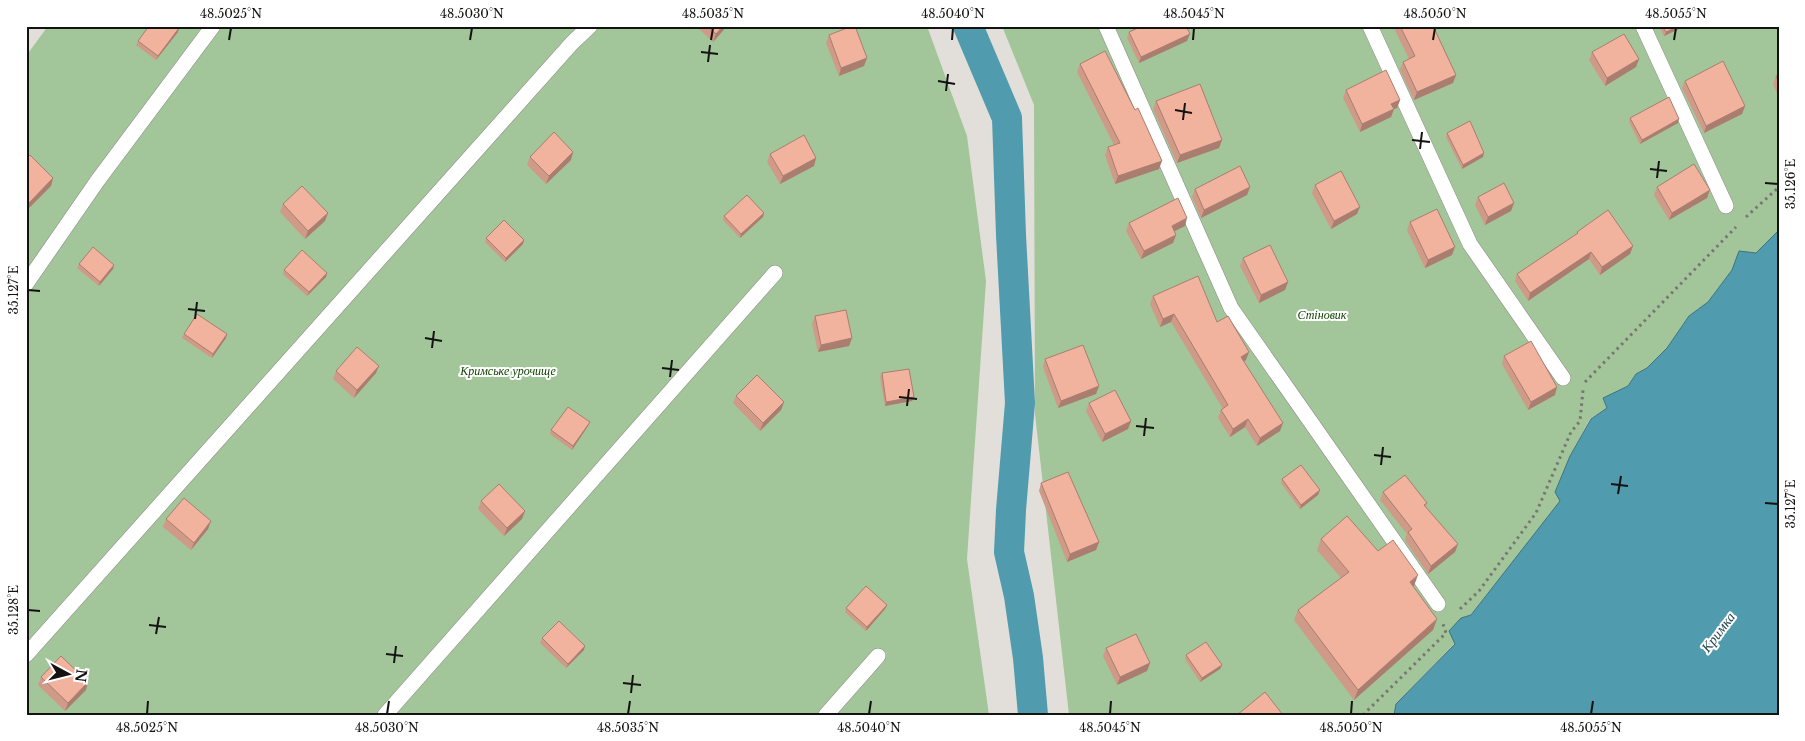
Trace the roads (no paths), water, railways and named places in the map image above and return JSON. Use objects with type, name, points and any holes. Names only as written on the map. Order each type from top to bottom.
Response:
[{"type":"lane","points":[[26,284],[98,180],[212,26]]},
{"type":"lane","points":[[26,655],[558,58],[590,26]]},
{"type":"lane","points":[[1106,26],[1232,308],[1438,604]]},
{"type":"lane","points":[[1370,26],[1470,244],[1563,378]]},
{"type":"lane","points":[[1643,26],[1726,206]]},
{"type":"lane","points":[[385,715],[775,273]]},
{"type":"lane","points":[[826,715],[878,656]]},
{"type":"water","name":"Кримка","points":[[1779,230],[1779,715],[1394,715],[1396,704],[1455,644],[1449,631],[1461,618],[1471,615],[1560,501],[1555,492],[1570,456],[1591,419],[1607,408],[1603,398],[1628,386],[1636,374],[1647,368],[1667,348],[1689,316],[1708,302],[1732,270],[1739,251],[1756,253]]},
{"type":"waterway","points":[[968,26],[1007,118],[1020,403],[1009,552],[1019,596],[1028,658],[1033,715]]},
{"type":"park label","name":"Стіновик","points":[[1322,314]]},
{"type":"park label","name":"Кримське урочище","points":[[508,370]]}]
